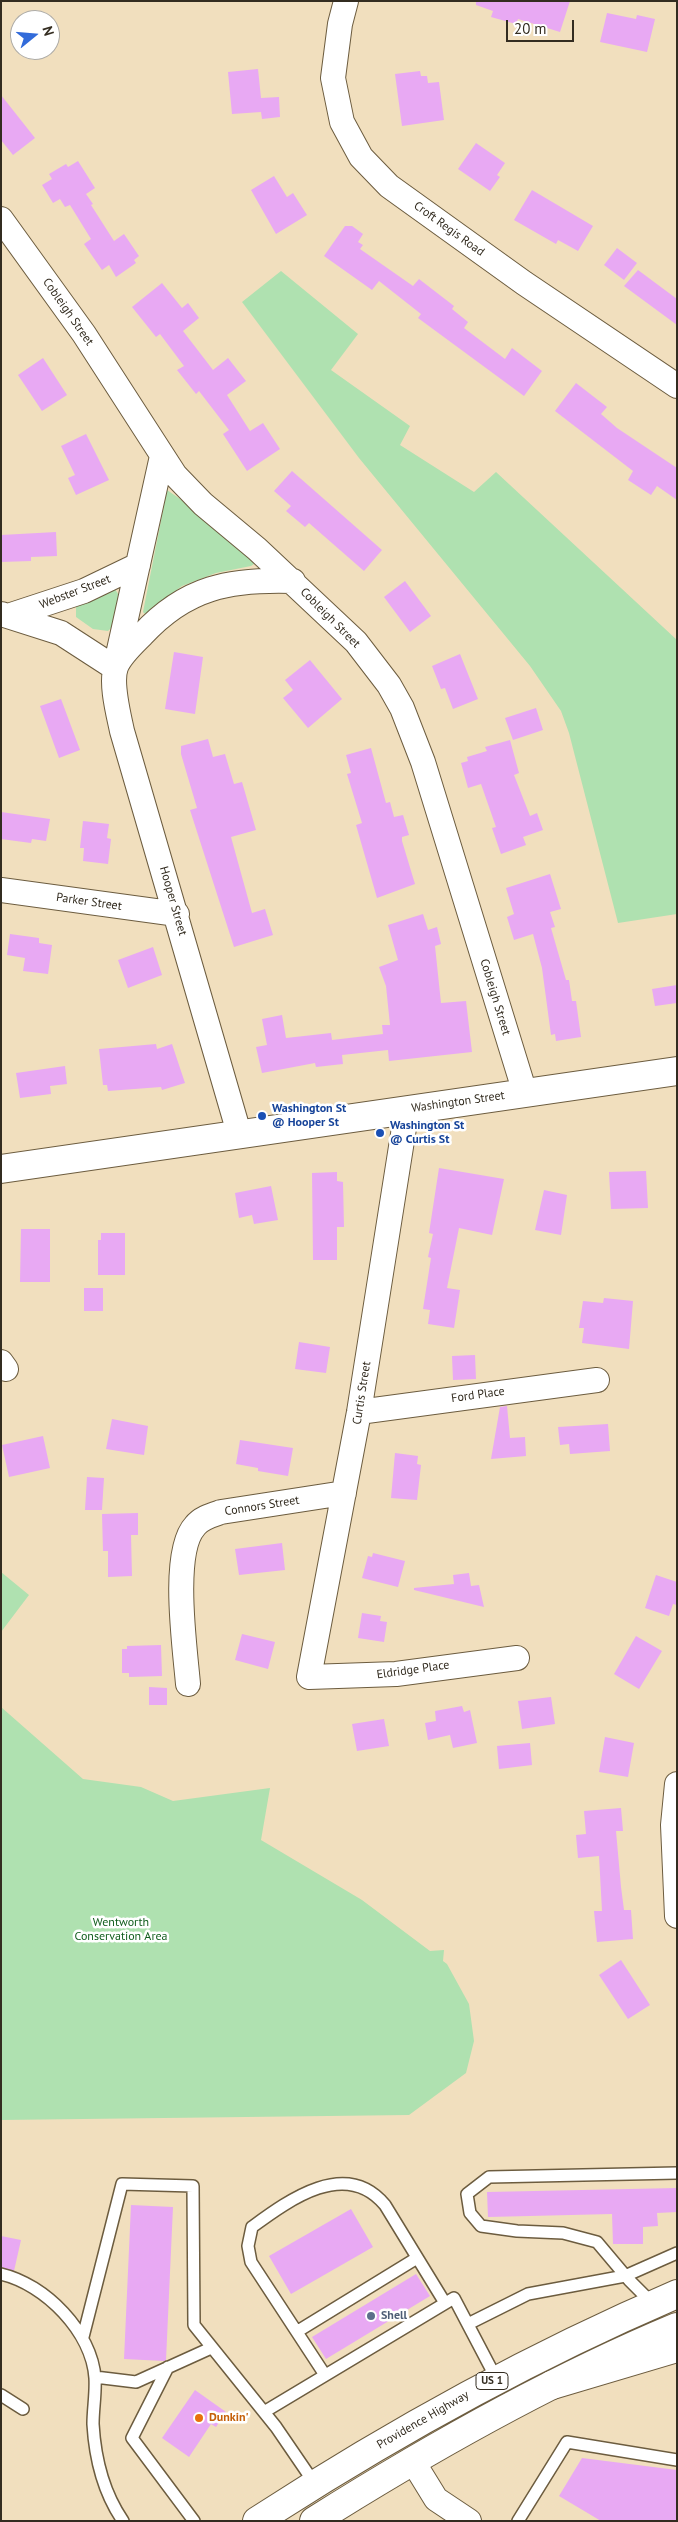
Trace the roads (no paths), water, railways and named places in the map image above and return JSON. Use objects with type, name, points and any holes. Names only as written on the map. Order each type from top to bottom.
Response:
[{"type":"main road","name":"Washington Street","points":[[1,1169],[677,1071]]},
{"type":"main road","name":"Providence Highway","points":[[258,2521],[315,2484],[496,2378],[665,2299]]},
{"type":"main road","points":[[552,2385],[677,2327]]},
{"type":"main road","name":"US 1","points":[[314,2521],[412,2460],[552,2385],[677,2348]]},
{"type":"street","name":"Croft Regis Road","points":[[346,1],[340,24],[333,78],[342,122],[361,157],[389,186],[524,283],[677,386]]},
{"type":"street","name":"Cobleigh Street","points":[[1,219],[84,334],[162,456],[203,504],[293,581],[367,656],[402,708],[423,762],[524,1093]]},
{"type":"street","name":"Hooper Street","points":[[162,456],[115,668],[117,710],[239,1133]]},
{"type":"street","name":"Webster Street","points":[[6,615],[84,591],[138,565]]},
{"type":"street","points":[[115,668],[131,646],[149,627],[166,612],[188,597],[209,589],[249,580],[293,581]]},
{"type":"street","name":"Webster Street","points":[[6,615],[61,633],[84,646],[115,668]]},
{"type":"street","name":"Parker Street","points":[[1,890],[177,914]]},
{"type":"street","name":"Curtis Street","points":[[309,1677],[359,1412],[407,1109]]},
{"type":"street","name":"Ford Place","points":[[359,1412],[597,1380]]},
{"type":"street","name":"Connors Street","points":[[188,1684],[182,1605],[182,1570],[183,1551],[188,1536],[195,1525],[207,1517],[222,1512],[344,1493]]},
{"type":"street","name":"Eldridge Place","points":[[309,1677],[396,1674],[517,1658]]},
{"type":"street","points":[[676,1787],[673,1825],[677,1916]]},
{"type":"street","points":[[412,2460],[436,2499],[469,2521]]},
{"type":"lane","points":[[665,2299],[626,2276],[597,2242],[563,2233],[517,2231],[481,2226],[470,2213],[467,2194],[489,2178],[677,2173]]},
{"type":"lane","points":[[324,2375],[298,2331],[251,2262],[248,2246],[252,2227],[285,2203],[317,2188],[344,2183],[375,2193],[445,2303]]},
{"type":"lane","points":[[83,2337],[122,2184],[193,2186],[194,2325],[264,2412],[315,2484]]},
{"type":"lane","points":[[468,2324],[528,2294],[626,2276],[677,2253]]},
{"type":"lane","points":[[298,2331],[417,2258]]},
{"type":"lane","points":[[1,2274],[14,2277],[42,2292],[83,2337],[95,2376],[93,2423],[96,2457],[106,2492],[123,2521]]},
{"type":"lane","points":[[264,2412],[454,2298],[496,2378]]},
{"type":"lane","points":[[95,2376],[136,2382],[211,2348]]},
{"type":"lane","points":[[168,2367],[132,2438],[194,2521]]},
{"type":"lane","points":[[1,2395],[23,2409]]},
{"type":"lane","points":[[518,2521],[566,2442],[677,2460]]},
{"type":"place","name":"Washington St @ Hooper St","points":[[262,1116]]},
{"type":"place","name":"Washington St @ Curtis St","points":[[380,1133]]},
{"type":"place","name":"Shell","points":[[371,2316]]},
{"type":"place","name":"Dunkin'","points":[[199,2418]]},
{"type":"park label","name":"Wentworth Conservation Area","points":[[121,1930]]}]
